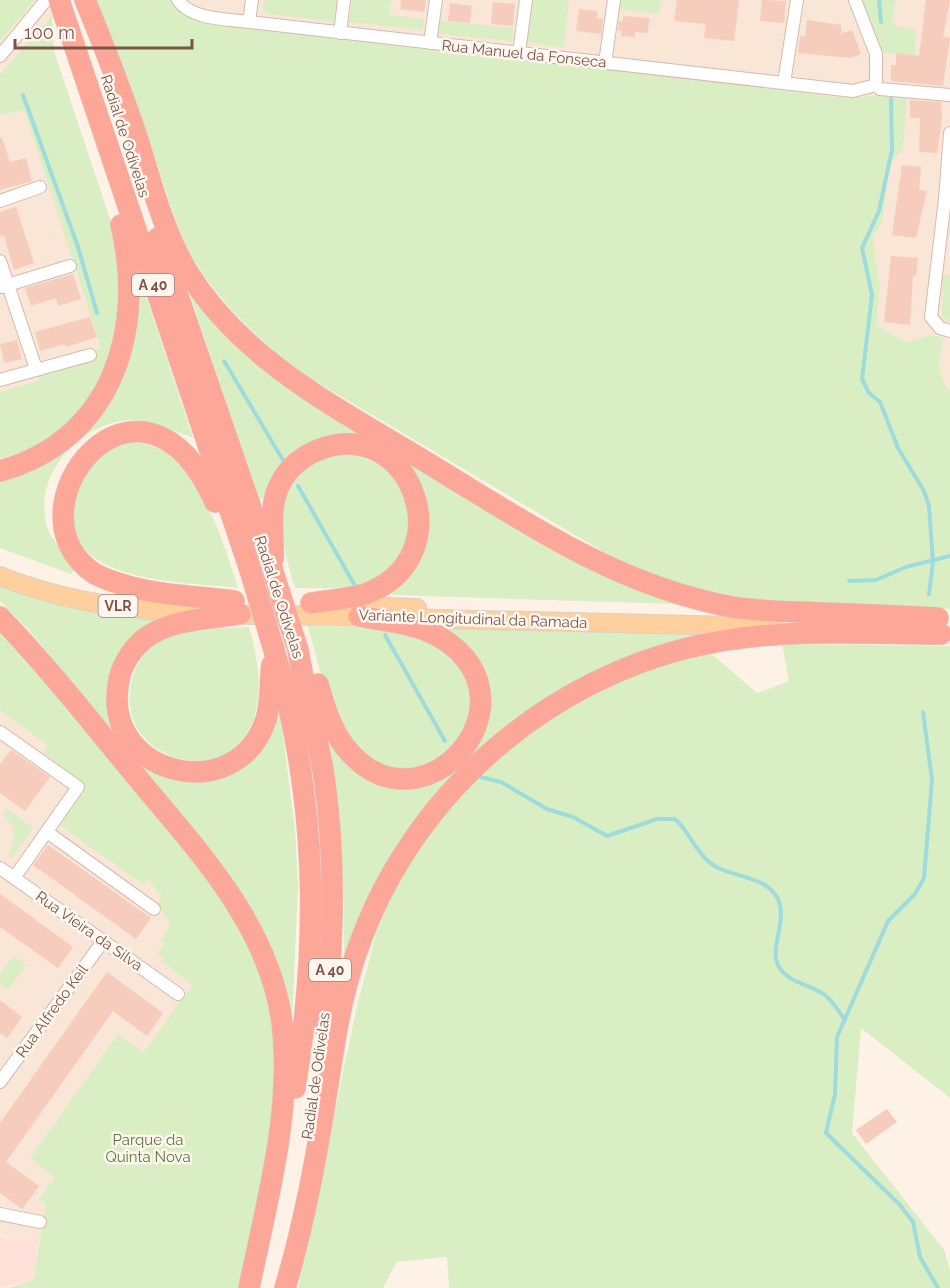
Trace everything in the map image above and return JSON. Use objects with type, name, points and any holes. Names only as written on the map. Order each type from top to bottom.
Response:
[{"type":"highway","points":[[85,0],[118,79],[166,225],[187,271],[223,320],[272,364],[323,400],[529,525],[584,556],[631,578],[663,590],[729,607],[945,626]]},
{"type":"highway","points":[[0,471],[49,448],[87,414],[112,377],[129,323],[130,286],[125,240],[72,66],[61,1]]},
{"type":"highway","name":"Radial de Odivelas","points":[[61,1],[249,567],[290,706],[305,789],[312,865],[312,919],[301,1048],[280,1179],[259,1288]]},
{"type":"highway","name":"Radial de Odivelas","points":[[61,1],[272,569],[298,650],[318,744],[327,801],[331,857],[332,939],[315,1095],[279,1288]]},
{"type":"highway","points":[[237,607],[142,589],[106,578],[85,567],[62,543],[56,531],[53,500],[62,472],[81,449],[104,436],[132,432],[161,439],[173,445],[194,465],[213,497],[230,537],[249,567]]},
{"type":"highway","points":[[272,569],[274,501],[284,478],[299,461],[321,449],[346,445],[371,450],[392,461],[406,477],[415,494],[420,519],[413,553],[397,574],[374,589],[351,597],[311,603]]},
{"type":"highway","points":[[237,607],[173,625],[152,634],[136,648],[122,671],[117,694],[121,721],[137,748],[162,766],[184,772],[216,769],[240,757],[255,742],[266,720],[270,704],[274,650]]},
{"type":"highway","points":[[298,650],[314,672],[326,709],[340,739],[361,763],[382,774],[406,778],[440,770],[459,756],[477,726],[481,703],[476,679],[469,666],[453,647],[433,634],[420,628],[359,616]]},
{"type":"highway","points":[[0,617],[61,685],[198,853],[239,908],[263,952],[279,1005],[285,1070],[279,1134],[249,1288]]},
{"type":"highway","points":[[285,1288],[307,1208],[338,1020],[357,951],[382,893],[410,845],[468,774],[502,742],[558,702],[621,670],[669,654],[714,642],[764,635],[945,626]]},
{"type":"main road","name":"Variante Longitudinal da Ramada","points":[[0,565],[47,581],[104,594],[359,616],[945,626]]},
{"type":"main road","name":"Variante Longitudinal da Ramada","points":[[0,576],[54,595],[100,604],[162,610],[311,603],[726,616],[945,626]]},
{"type":"street","name":"Rua Manuel da Fonseca","points":[[178,0],[183,7],[200,14],[249,22],[853,91],[878,87],[950,95]]},
{"type":"street","points":[[249,22],[252,0]]},
{"type":"street","points":[[340,33],[344,0]]},
{"type":"street","points":[[430,43],[436,0]]},
{"type":"street","points":[[519,53],[526,0]]},
{"type":"street","points":[[605,63],[614,0]]},
{"type":"street","points":[[784,83],[796,0]]},
{"type":"street","points":[[855,0],[876,54],[878,87]]},
{"type":"street","points":[[0,56],[61,1]]},
{"type":"street","points":[[950,133],[946,225],[932,317],[940,328],[950,331]]},
{"type":"street","points":[[0,201],[40,187]]},
{"type":"street","points":[[0,261],[4,287],[36,369]]},
{"type":"street","points":[[4,287],[70,266]]},
{"type":"street","points":[[0,380],[90,355]]},
{"type":"street","points":[[0,732],[78,788],[14,878]]},
{"type":"street","points":[[46,832],[154,909]]},
{"type":"street","name":"Rua Vieira da Silva","points":[[0,868],[178,994]]},
{"type":"street","name":"Rua Alfredo Keil","points":[[0,1082],[4,1066],[104,940]]},
{"type":"street","points":[[0,1214],[40,1222]]},
{"type":"shaded area","points":[[35,0],[47,0],[52,15],[0,74],[0,41]]},
{"type":"shaded area","points":[[172,0],[862,0],[880,52],[892,24],[896,0],[950,0],[950,391],[941,379],[938,359],[943,338],[930,335],[907,342],[876,325],[880,288],[873,237],[883,220],[889,165],[903,149],[880,95],[848,98],[205,22],[186,14]]},
{"type":"shaded area","points":[[24,110],[101,348],[38,375],[39,380],[0,392],[0,115]]},
{"type":"shaded area","points":[[0,711],[48,745],[44,752],[80,779],[81,797],[62,818],[149,879],[161,896],[158,903],[170,925],[160,939],[165,943],[161,961],[192,985],[144,1053],[118,1034],[30,1158],[55,1178],[37,1200],[46,1204],[39,1242],[0,1234]]},
{"type":"shaded area","points":[[0,1235],[39,1242],[33,1281],[0,1288]]},
{"type":"green space","points":[[0,0],[35,0],[0,41]]},
{"type":"green space","points":[[95,0],[172,0],[186,14],[205,22],[848,98],[880,95],[907,99],[903,149],[889,165],[883,220],[873,237],[880,288],[876,325],[907,342],[930,335],[944,338],[939,366],[942,378],[950,391],[950,609],[739,599],[656,577],[602,551],[298,371],[231,309],[190,255]]},
{"type":"green space","points":[[265,0],[339,0],[337,22],[268,14],[263,10]]},
{"type":"green space","points":[[352,0],[391,0],[389,15],[425,19],[422,30],[349,22]]},
{"type":"green space","points":[[532,0],[569,0],[564,48],[527,42]]},
{"type":"green space","points":[[621,0],[661,0],[659,14],[619,9]]},
{"type":"green space","points":[[862,0],[896,0],[892,24],[916,30],[915,56],[880,52]]},
{"type":"green space","points":[[52,15],[54,51],[113,228],[123,277],[123,319],[106,377],[74,420],[37,447],[0,459],[0,392],[39,380],[38,375],[101,348],[24,110],[0,115],[0,74]]},
{"type":"green space","points":[[440,21],[513,28],[512,41],[439,34]]},
{"type":"green space","points":[[943,275],[950,276],[950,322],[942,317]]},
{"type":"green space","points":[[187,285],[229,334],[680,604],[392,595],[390,589],[406,578],[416,565],[423,552],[428,530],[429,513],[423,489],[412,468],[401,456],[364,436],[345,436],[259,501]]},
{"type":"green space","points":[[140,287],[143,287],[193,438],[154,423],[130,420],[113,423],[96,430],[67,451],[56,466],[49,482],[45,499],[45,517],[53,538],[77,567],[71,574],[0,548],[0,478],[37,463],[127,358],[138,321]]},
{"type":"green space","points":[[126,442],[160,448],[182,465],[193,479],[212,515],[238,588],[157,580],[129,573],[104,564],[84,549],[72,529],[69,501],[71,492],[85,463]]},
{"type":"green space","points":[[344,452],[383,467],[396,480],[413,517],[404,547],[392,569],[368,583],[338,588],[295,588],[283,536],[285,500],[291,484],[301,471],[323,457]]},
{"type":"green space","points":[[0,582],[160,618],[135,638],[115,721],[181,779],[196,782],[234,773],[247,764],[266,742],[280,713],[295,829],[298,885],[292,1021],[278,969],[182,816],[29,630],[0,601]]},
{"type":"green space","points":[[307,625],[392,630],[424,638],[437,645],[462,670],[470,698],[466,725],[451,748],[429,764],[403,769],[375,761],[348,736],[340,724],[323,683]]},
{"type":"green space","name":"Parque da Quinta Nova","points":[[0,626],[210,877],[251,945],[273,1017],[278,1079],[273,1122],[244,1288],[8,1288],[33,1280],[46,1204],[37,1201],[55,1178],[30,1158],[118,1034],[144,1052],[192,985],[161,961],[163,958],[157,954],[165,943],[160,940],[170,925],[158,903],[161,896],[149,880],[142,884],[60,825],[79,795],[82,782],[43,752],[48,745],[0,711]]},
{"type":"green space","points":[[249,627],[259,686],[251,727],[230,751],[203,761],[174,757],[149,742],[133,718],[131,685],[138,665],[148,651],[161,641],[176,635],[212,629]]},
{"type":"green space","points":[[444,628],[699,635],[701,637],[598,671],[534,706],[489,744],[344,961],[341,851],[337,798],[329,743],[400,785],[484,730],[490,709],[487,685]]},
{"type":"green space","points":[[782,644],[950,646],[950,1098],[861,1028],[852,1133],[944,1250],[950,1270],[950,1288],[449,1288],[447,1257],[397,1262],[383,1288],[298,1288],[358,1001],[382,913],[398,878],[444,813],[508,748],[600,687],[707,650],[757,693],[789,681]]},
{"type":"green space","points":[[7,809],[33,828],[12,859],[8,855],[14,839],[13,829],[3,815]]},
{"type":"green space","points":[[13,956],[26,964],[8,990],[0,984],[0,974]]},
{"type":"building","points":[[401,0],[426,0],[424,12],[400,9]]},
{"type":"building","points":[[677,0],[739,0],[734,41],[704,38],[706,24],[674,21]]},
{"type":"building","points":[[762,0],[786,1],[784,23],[760,21]]},
{"type":"building","points":[[926,0],[950,0],[943,37],[950,38],[943,86],[891,81],[891,65],[896,65],[896,53],[919,56]]},
{"type":"building","points":[[493,2],[515,4],[513,26],[491,24]]},
{"type":"building","points":[[450,3],[472,6],[470,23],[448,21]]},
{"type":"building","points":[[579,9],[598,11],[597,18],[603,19],[601,34],[576,31]]},
{"type":"building","points":[[623,16],[649,18],[648,33],[635,32],[635,37],[621,36],[622,31],[618,31],[619,21],[623,21]]},
{"type":"building","points":[[807,20],[841,25],[841,34],[852,30],[861,54],[850,58],[798,53],[800,36],[805,37]]},
{"type":"building","points":[[910,100],[941,102],[942,119],[937,153],[919,152],[920,118],[910,118]]},
{"type":"building","points":[[0,138],[2,138],[10,162],[26,158],[32,181],[0,190]]},
{"type":"building","points":[[902,165],[921,167],[919,190],[927,191],[916,238],[892,235]]},
{"type":"building","points":[[16,207],[34,263],[14,270],[4,236],[0,237],[0,212]]},
{"type":"building","points":[[891,256],[918,258],[916,276],[913,275],[910,325],[884,322]]},
{"type":"building","points":[[73,274],[81,299],[58,306],[56,298],[31,306],[25,288]]},
{"type":"building","points":[[90,317],[97,337],[66,347],[65,344],[40,351],[35,332]]},
{"type":"building","points":[[17,340],[22,359],[4,363],[0,344]]},
{"type":"building","points":[[11,750],[50,777],[25,811],[0,793],[0,764]]},
{"type":"building","points":[[48,845],[151,918],[136,939],[33,865]]},
{"type":"building","points":[[0,894],[73,947],[58,968],[0,927]]},
{"type":"building","points":[[107,972],[163,1013],[147,1036],[113,1011],[6,1162],[39,1186],[22,1209],[0,1193],[0,1123]]},
{"type":"building","points":[[0,1000],[22,1017],[7,1038],[0,1033]]},
{"type":"building","points":[[887,1109],[897,1122],[866,1144],[856,1130]]},
{"type":"waterway","points":[[879,0],[881,22]]},
{"type":"waterway","points":[[23,95],[78,247],[97,313]]},
{"type":"waterway","points":[[891,99],[892,150],[879,211],[862,248],[872,295],[862,379],[869,393],[880,402],[898,448],[924,491],[929,506],[933,562],[929,594]]},
{"type":"waterway","points":[[224,361],[283,460]]},
{"type":"waterway","points":[[298,486],[354,584]]},
{"type":"waterway","points":[[849,581],[876,580],[906,567],[950,556]]},
{"type":"waterway","points":[[385,635],[445,741]]},
{"type":"waterway","points":[[923,712],[932,780],[924,878],[915,894],[888,921],[837,1037],[835,1094],[826,1133],[900,1205],[913,1222],[920,1257],[938,1288]]},
{"type":"waterway","points":[[480,777],[501,782],[547,809],[573,817],[607,836],[657,819],[675,819],[709,862],[724,871],[762,884],[776,896],[781,913],[776,946],[776,961],[779,967],[789,977],[825,995],[845,1020]]}]
